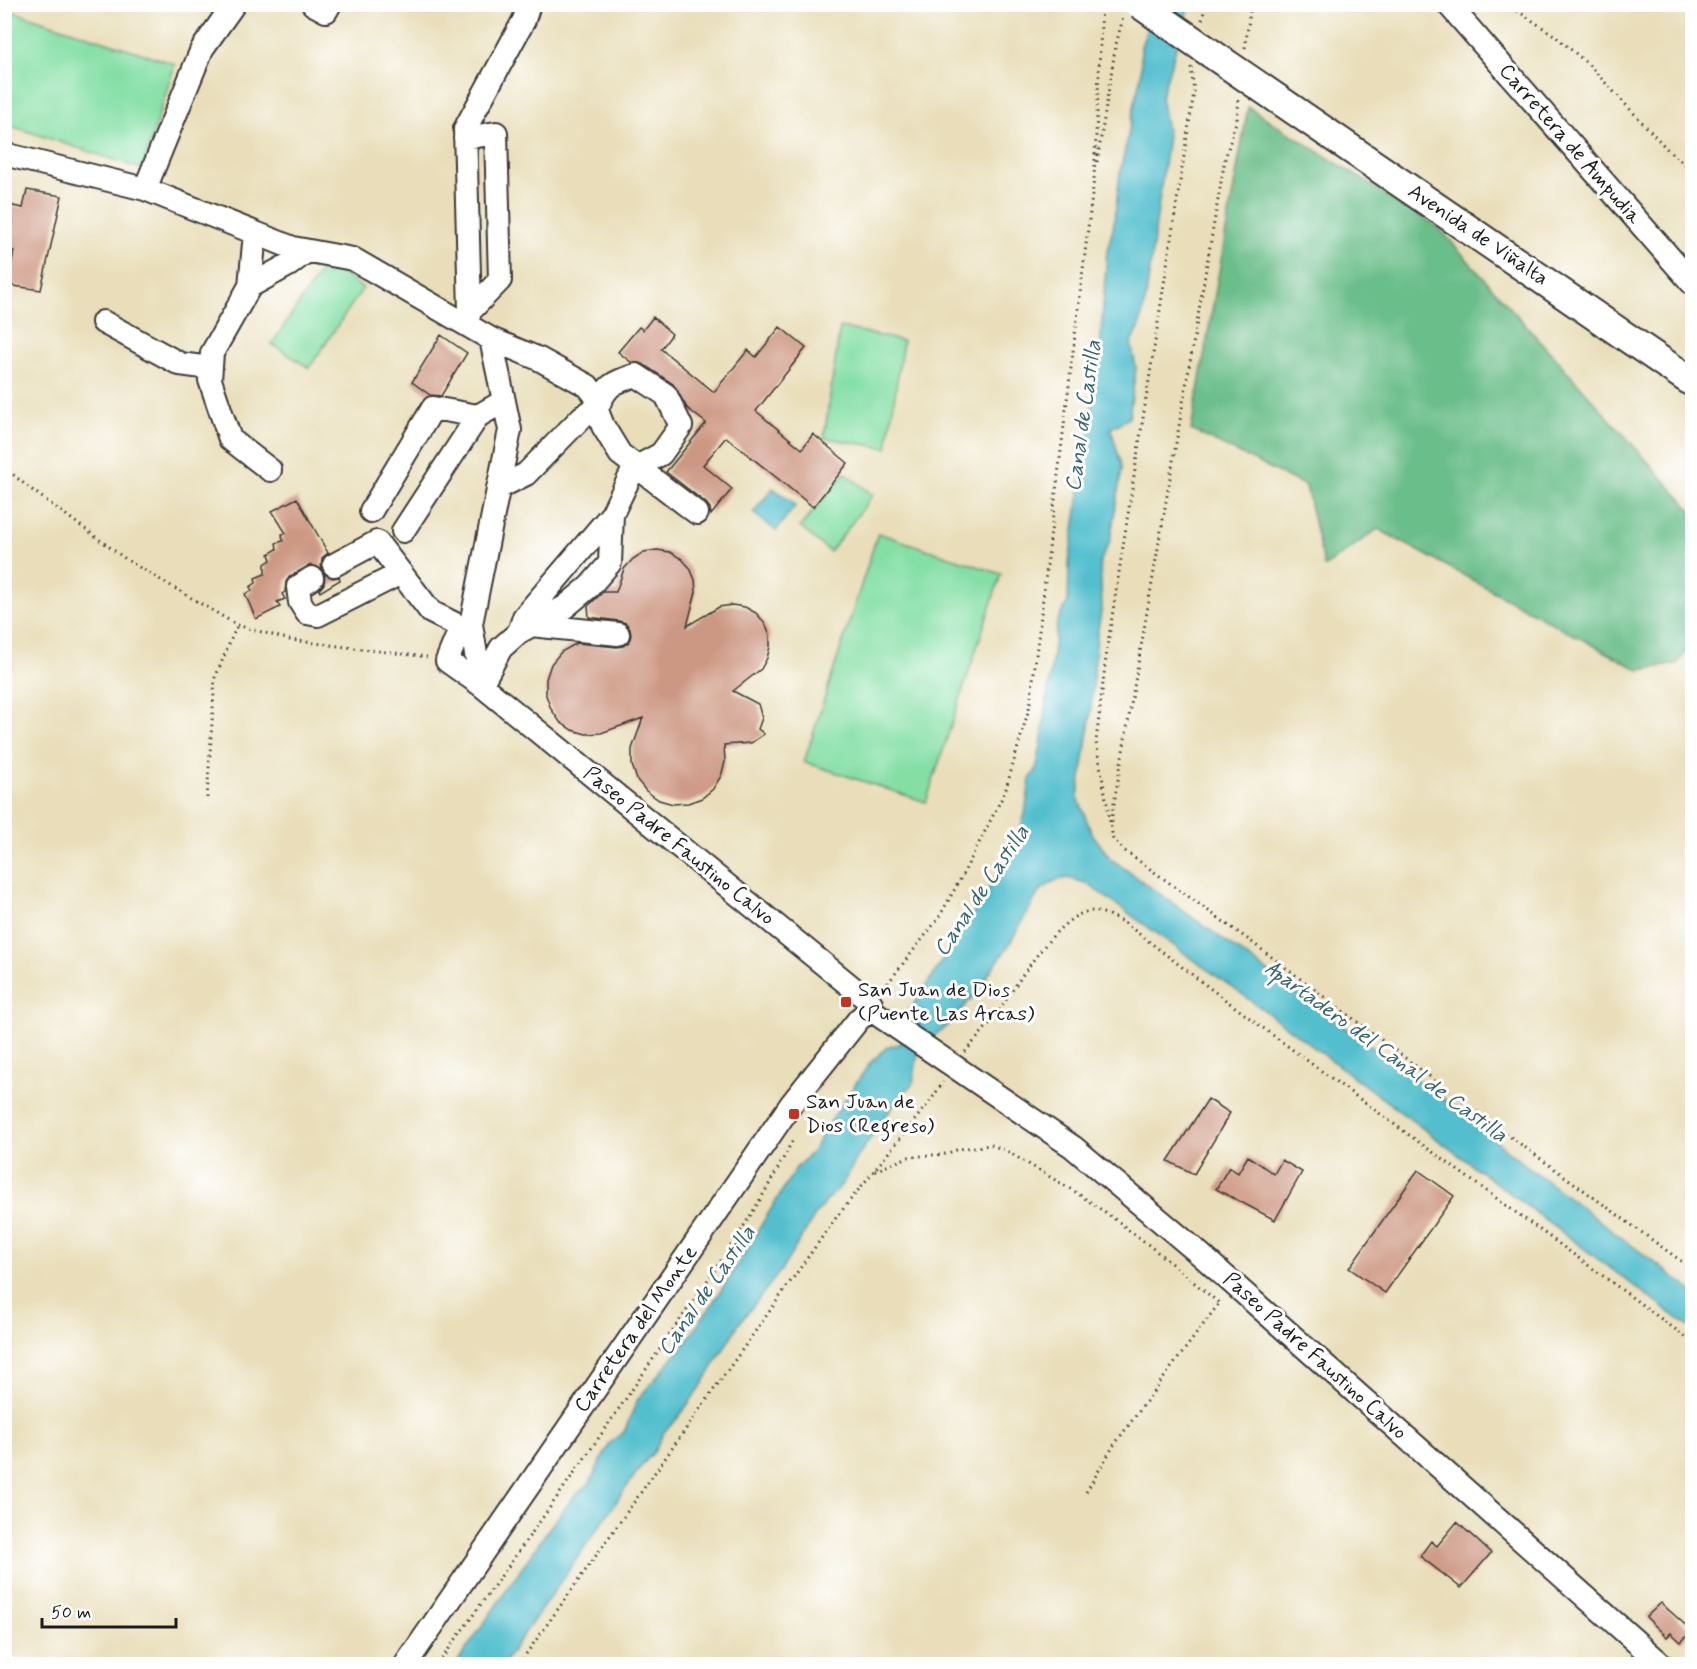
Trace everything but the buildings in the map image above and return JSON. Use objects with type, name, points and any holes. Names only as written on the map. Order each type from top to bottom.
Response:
[{"type":"main road","name":"Avenida de Viñalta","points":[[1132,8],[1201,58],[1252,82],[1692,382]]},
{"type":"street","points":[[145,189],[202,49],[234,4]]},
{"type":"street","points":[[314,4],[326,11],[330,4]]},
{"type":"street","points":[[469,318],[465,129],[524,20],[529,4]]},
{"type":"street","name":"Carretera de Ampudia","points":[[1448,4],[1692,283]]},
{"type":"street","points":[[465,138],[496,133],[500,280],[469,318]]},
{"type":"street","points":[[4,154],[145,189],[293,248],[353,259],[469,318],[491,339],[539,359],[588,386],[598,405],[603,426],[620,454],[697,513]]},
{"type":"street","points":[[255,233],[250,286],[212,353],[210,380],[230,439],[270,470]]},
{"type":"street","points":[[250,286],[290,264],[307,250]]},
{"type":"street","points":[[103,322],[180,364],[210,368]]},
{"type":"street","points":[[447,661],[466,626],[510,430],[491,339]]},
{"type":"street","points":[[498,488],[526,474],[582,417],[598,405],[612,384],[636,375],[666,395],[681,426],[661,454],[637,467],[612,514],[524,617],[525,628]]},
{"type":"street","points":[[403,531],[478,416],[504,401]]},
{"type":"street","points":[[371,512],[434,408],[478,416]]},
{"type":"street","points":[[334,566],[377,542],[431,612],[466,626]]},
{"type":"street","points":[[312,578],[298,587],[300,602],[307,613],[318,615],[401,573]]},
{"type":"street","points":[[466,626],[481,685]]},
{"type":"street","points":[[481,685],[501,648],[525,628],[618,634]]},
{"type":"street","name":"Paseo Padre Faustino Calvo","points":[[447,661],[481,685],[874,1010],[1073,1147],[1234,1284],[1661,1665]]},
{"type":"street","name":"Carretera del Monte","points":[[406,1665],[792,1103],[858,1019],[874,1010]]},
{"type":"path","points":[[1095,178],[1102,4]]},
{"type":"path","points":[[1200,24],[1206,4]]},
{"type":"path","points":[[1113,839],[1112,815],[1225,159],[1252,82],[1251,4]]},
{"type":"path","points":[[1507,4],[1554,35],[1588,64],[1668,150],[1692,170]]},
{"type":"path","points":[[874,1010],[938,919],[962,878],[1005,792],[1029,705],[1095,178],[1116,44],[1132,8]]},
{"type":"path","points":[[1201,58],[1107,650],[1096,742],[1113,839],[1125,851],[1249,940],[1486,1119],[1692,1269]]},
{"type":"path","points":[[4,466],[28,487],[127,560],[237,625],[290,640],[447,661]]},
{"type":"path","points":[[207,798],[215,678],[237,625]]},
{"type":"path","points":[[519,1665],[835,1219],[999,1011],[1038,952],[1068,922],[1086,912],[1102,913],[1125,923],[1326,1075],[1692,1342]]},
{"type":"path","points":[[438,1665],[607,1426],[714,1269],[780,1166],[794,1138]]},
{"type":"path","points":[[873,1172],[908,1157],[945,1154],[959,1149],[991,1144],[1077,1193],[1112,1217],[1219,1303]]},
{"type":"path","points":[[1086,1492],[1114,1445],[1234,1284]]},
{"type":"green space","points":[[5,9],[175,64],[142,169],[5,124]]},
{"type":"green space","points":[[1248,107],[1439,228],[1692,511],[1692,643],[1677,664],[1639,670],[1378,529],[1324,567],[1306,486],[1191,430]]},
{"type":"green space","points":[[326,263],[363,288],[309,368],[272,344]]},
{"type":"green space","points":[[840,327],[903,341],[887,448],[824,438]]},
{"type":"green space","points":[[845,473],[873,495],[830,552],[800,527]]},
{"type":"green space","points":[[878,533],[1001,574],[926,802],[804,762]]},
{"type":"water","points":[[1148,5],[1188,5],[1188,9],[1161,97],[1168,136],[1146,297],[1139,329],[1131,342],[1136,368],[1129,418],[1111,428],[1122,468],[1110,541],[1100,562],[1102,607],[1097,635],[1090,721],[1078,797],[1091,832],[1110,858],[1462,1112],[1510,1153],[1692,1291],[1692,1329],[1261,1008],[1086,883],[1068,878],[1054,881],[1039,892],[1007,948],[972,998],[943,1030],[931,1037],[918,1053],[913,1083],[891,1109],[860,1153],[843,1183],[817,1212],[782,1269],[738,1325],[702,1385],[677,1419],[664,1432],[654,1452],[642,1465],[503,1664],[456,1664],[550,1527],[575,1495],[589,1484],[610,1443],[624,1432],[638,1399],[684,1345],[724,1286],[796,1168],[814,1150],[822,1134],[869,1064],[887,1047],[900,1044],[912,1025],[907,1014],[1015,845],[1025,814],[1030,779],[1036,770],[1041,745],[1057,622],[1068,601],[1069,562],[1100,351],[1107,250],[1113,229],[1120,173],[1141,74],[1141,46],[1145,35]]},
{"type":"water","points":[[773,488],[796,505],[776,531],[753,513]]},
{"type":"place","name":"San Juan de Dios (Puente Las Arcas)","points":[[846,1002]]},
{"type":"place","name":"San Juan de Dios (Regreso)","points":[[794,1114]]},
{"type":"water label","name":"Canal de Castilla","points":[[1084,416]]},
{"type":"water label","name":"Canal de Castilla","points":[[982,891]]},
{"type":"water label","name":"Apartadero del Canal de Castilla","points":[[1386,1052]]},
{"type":"water label","name":"Canal de Castilla","points":[[707,1291]]}]
